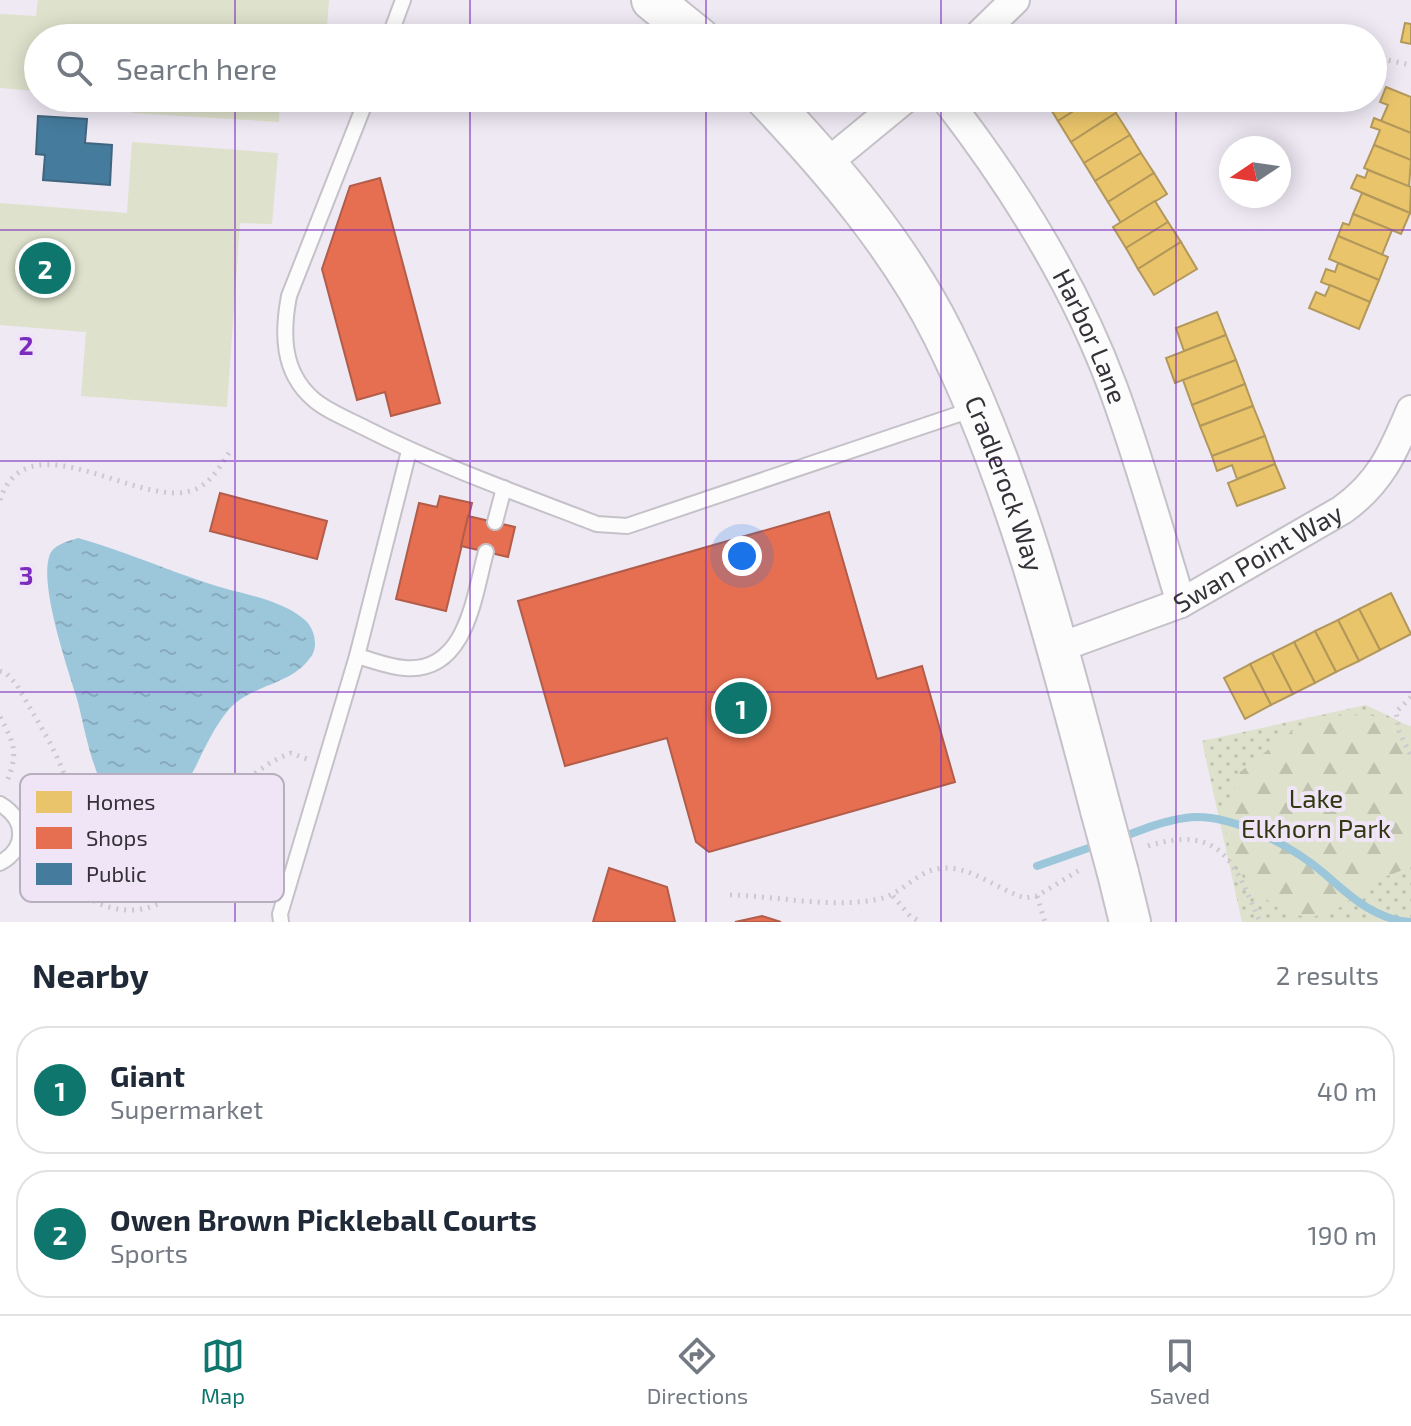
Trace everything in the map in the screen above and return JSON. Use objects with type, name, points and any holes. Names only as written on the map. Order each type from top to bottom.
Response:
[{"type":"street","points":[[652,0],[682,24]]},
{"type":"street","points":[[990,24],[1015,0]]},
{"type":"street","name":"Cradlerock Way","points":[[779,112],[827,163],[914,284],[942,333],[977,408],[1029,549],[1058,648],[1101,810],[1100,871],[1130,922]]},
{"type":"street","points":[[827,163],[889,112]]},
{"type":"street","name":"Harbor Lane","points":[[956,112],[988,154],[1046,245],[1080,313],[1112,386],[1181,603]]},
{"type":"street","name":"Swan Point Way","points":[[1058,648],[1181,603],[1342,510],[1362,496],[1385,468],[1411,410]]},
{"type":"lane","points":[[394,24],[403,0]]},
{"type":"lane","points":[[361,112],[289,296],[283,325],[284,346],[289,365],[312,399],[409,451],[597,524],[627,526],[977,408]]},
{"type":"lane","points":[[284,901],[357,656],[409,451]]},
{"type":"lane","points":[[495,522],[504,488]]},
{"type":"lane","points":[[357,656],[405,668],[418,667],[446,655],[464,632],[486,552]]},
{"type":"lane","points":[[0,804],[17,819],[20,831],[19,843],[11,857],[0,863]]},
{"type":"lane","points":[[281,922],[284,902]]},
{"type":"path","points":[[1387,60],[1411,65]]},
{"type":"path","points":[[0,500],[9,481],[20,473],[51,464],[75,467],[174,495],[195,490],[210,480],[232,448]]},
{"type":"path","points":[[0,671],[17,685],[62,774]]},
{"type":"path","points":[[1411,697],[1396,712],[1399,731],[1411,756]]},
{"type":"path","points":[[0,717],[15,748],[15,762],[6,784]]},
{"type":"path","points":[[253,774],[291,753],[307,759]]},
{"type":"path","points":[[1148,846],[1182,838],[1201,840],[1221,852],[1239,874],[1260,922]]},
{"type":"path","points":[[730,895],[849,902],[892,896],[920,874],[937,868],[967,872],[1025,898],[1100,871]]},
{"type":"path","points":[[892,896],[910,916],[921,922]]},
{"type":"path","points":[[1037,896],[1045,922]]},
{"type":"path","points":[[96,902],[116,910],[140,910],[161,902]]},
{"type":"green space","points":[[38,0],[329,0],[327,24],[24,24],[24,90],[0,88],[0,14],[36,16]]},
{"type":"green space","points":[[132,112],[279,112],[279,122]]},
{"type":"green space","points":[[132,142],[278,153],[272,224],[240,223],[227,407],[81,396],[86,332],[0,325],[0,203],[127,213]]},
{"type":"green space","name":"Lake Elkhorn Park","points":[[1366,705],[1411,727],[1411,922],[1242,922],[1202,741]]},
{"type":"green space","name":"Lake Elkhorn Park","points":[[1369,715],[1411,726],[1411,867],[1371,882],[1341,907],[1313,917],[1286,914],[1253,889],[1231,852],[1223,821],[1240,772],[1316,716]]},
{"type":"water","points":[[78,538],[282,606],[308,624],[315,644],[313,654],[286,678],[247,695],[232,706],[214,731],[192,774],[97,774],[61,648],[48,588],[49,557],[57,546]]},
{"type":"building: Homes","points":[[1405,23],[1411,24],[1411,44],[1401,42]]},
{"type":"building: Homes","points":[[1387,87],[1411,97],[1411,133],[1381,121],[1388,105]]},
{"type":"building: Homes","points":[[1053,112],[1072,112],[1058,121]]},
{"type":"building: Homes","points":[[1072,112],[1116,113],[1071,142],[1058,121]]},
{"type":"building: Homes","points":[[1116,113],[1130,135],[1084,163],[1071,142]]},
{"type":"building: Homes","points":[[1374,118],[1411,133],[1411,160],[1374,145],[1380,130],[1371,127]]},
{"type":"building: Homes","points":[[1130,135],[1141,153],[1095,181],[1084,163]]},
{"type":"building: Homes","points":[[1374,145],[1411,160],[1409,187],[1364,168]]},
{"type":"building: Homes","points":[[1141,153],[1154,173],[1108,202],[1095,181]]},
{"type":"building: Homes","points":[[1368,170],[1411,187],[1410,213],[1351,188],[1357,175],[1365,178]]},
{"type":"building: Homes","points":[[1154,173],[1167,194],[1121,223],[1108,202]]},
{"type":"building: Homes","points":[[1362,193],[1410,213],[1401,234],[1353,214]]},
{"type":"building: Homes","points":[[1155,201],[1168,222],[1126,248],[1113,227]]},
{"type":"building: Homes","points":[[1353,214],[1392,230],[1382,255],[1338,236],[1343,223],[1349,225]]},
{"type":"building: Homes","points":[[1168,222],[1181,242],[1138,269],[1126,248]]},
{"type":"building: Homes","points":[[1338,236],[1388,257],[1379,280],[1329,259]]},
{"type":"building: Homes","points":[[1181,242],[1197,269],[1154,295],[1138,269]]},
{"type":"building: Homes","points":[[1338,263],[1379,280],[1370,302],[1321,282],[1326,269],[1335,272]]},
{"type":"building: Homes","points":[[1330,285],[1370,302],[1359,329],[1309,308],[1316,292],[1325,296]]},
{"type":"building: Homes","points":[[1217,312],[1226,335],[1184,351],[1176,328]]},
{"type":"building: Homes","points":[[1226,335],[1236,360],[1175,383],[1166,358]]},
{"type":"building: Homes","points":[[1236,360],[1245,384],[1192,405],[1183,380]]},
{"type":"building: Homes","points":[[1245,384],[1253,406],[1200,426],[1192,405]]},
{"type":"building: Homes","points":[[1253,406],[1265,436],[1212,456],[1200,426]]},
{"type":"building: Homes","points":[[1265,436],[1275,464],[1237,479],[1232,465],[1217,471],[1212,456]]},
{"type":"building: Homes","points":[[1275,464],[1285,488],[1237,506],[1228,483]]},
{"type":"building: Homes","points":[[1391,593],[1411,634],[1380,650],[1359,609]]},
{"type":"building: Homes","points":[[1359,609],[1380,650],[1359,661],[1338,620]]},
{"type":"building: Homes","points":[[1338,620],[1359,661],[1336,672],[1315,631]]},
{"type":"building: Homes","points":[[1315,631],[1336,672],[1315,683],[1294,642]]},
{"type":"building: Homes","points":[[1294,642],[1315,683],[1293,694],[1272,653]]},
{"type":"building: Homes","points":[[1272,653],[1293,694],[1271,705],[1250,664]]},
{"type":"building: Homes","points":[[1250,664],[1271,705],[1245,719],[1224,678]]},
{"type":"building: Shops","points":[[380,178],[440,403],[391,416],[385,392],[357,400],[322,269],[350,186]]},
{"type":"building: Shops","points":[[220,493],[327,521],[317,559],[210,531]]},
{"type":"building: Shops","points":[[440,496],[472,503],[446,611],[396,599],[419,503],[437,507]]},
{"type":"building: Shops","points":[[829,512],[877,679],[922,666],[955,782],[709,852],[696,842],[667,738],[565,766],[518,601]]},
{"type":"building: Shops","points":[[468,516],[515,527],[508,557],[461,546]]},
{"type":"building: Shops","points":[[609,868],[667,887],[675,922],[593,922]]},
{"type":"building: Shops","points":[[762,916],[781,922],[735,922]]},
{"type":"building: Public","points":[[38,116],[87,119],[85,143],[112,145],[110,185],[43,180],[45,155],[36,154]]},
{"type":"waterway","points":[[1120,838],[1185,818],[1221,820],[1260,833],[1297,853],[1375,912],[1411,922]]},
{"type":"waterway","points":[[1037,866],[1100,844]]},
{"type":"place","name":"Owen Brown Pickleball Courts","points":[[45,268]]},
{"type":"place","name":"Giant","points":[[741,708]]}]
